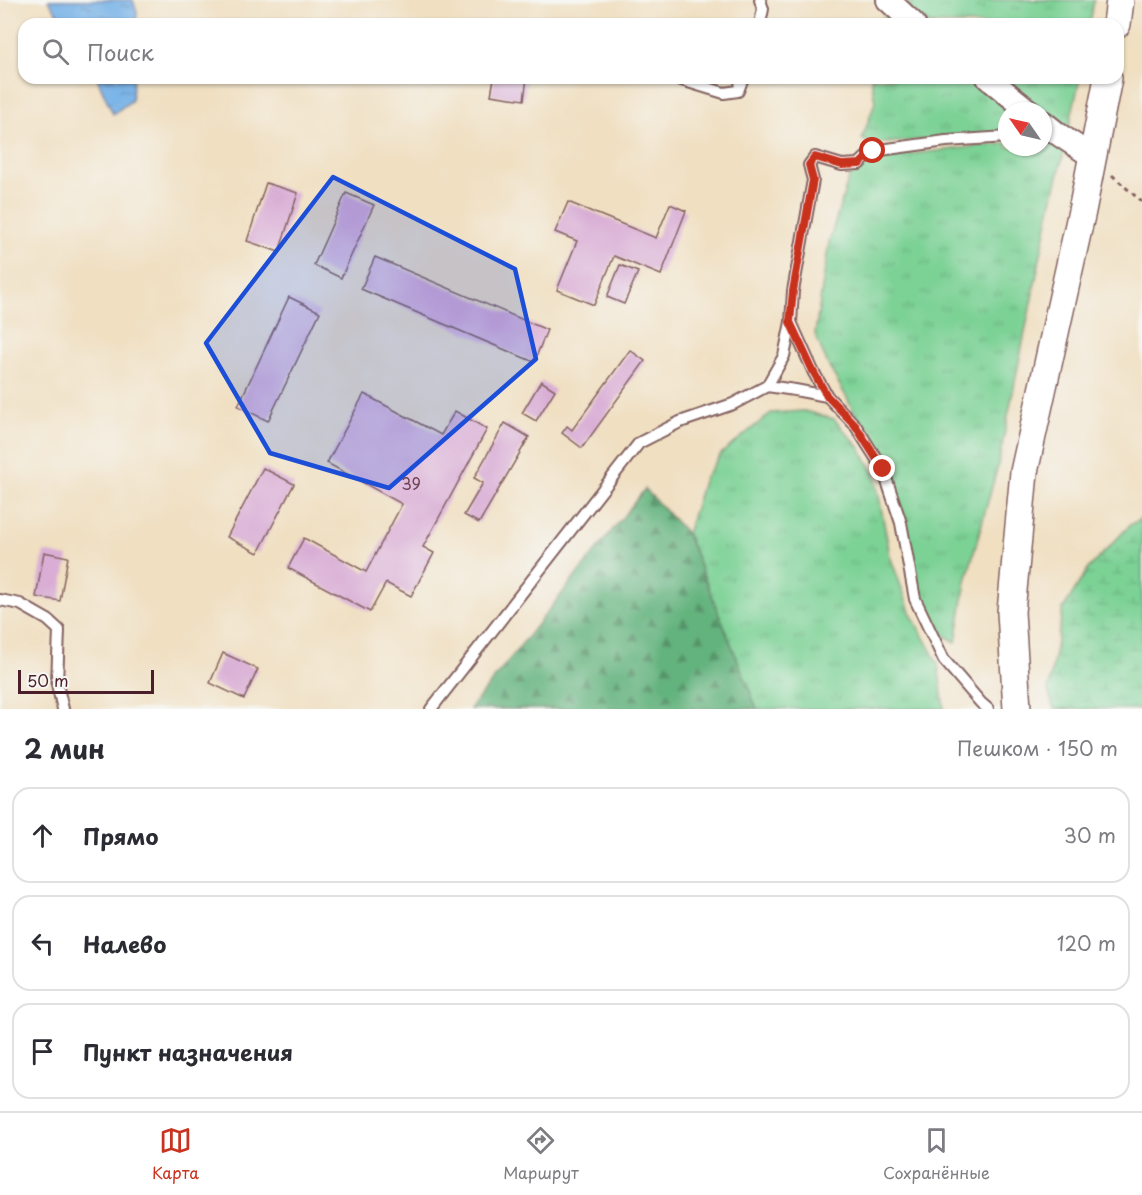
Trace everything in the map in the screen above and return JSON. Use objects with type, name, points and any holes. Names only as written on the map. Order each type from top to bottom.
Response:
[{"type":"street","points":[[888,0],[908,18]]},
{"type":"street","points":[[1118,18],[1120,0]]},
{"type":"street","points":[[995,84],[1018,102]]},
{"type":"street","points":[[1017,709],[1011,612],[1024,472],[1093,158],[1107,84]]},
{"type":"street","points":[[1052,133],[1093,158]]},
{"type":"lane","points":[[760,0],[763,9],[761,18]]},
{"type":"lane","points":[[695,84],[724,93],[738,91],[741,84]]},
{"type":"lane","points":[[767,387],[784,356],[813,180],[809,165],[815,157],[842,165],[860,164],[873,151],[946,141],[998,138]]},
{"type":"lane","points":[[790,322],[827,396],[855,425],[883,469],[901,523],[915,599],[944,660],[988,709]]},
{"type":"lane","points":[[431,709],[639,443],[680,422],[733,404],[767,387],[827,396]]},
{"type":"lane","points":[[0,600],[20,604],[48,620],[59,630],[57,684],[63,709]]},
{"type":"path","points":[[1093,158],[1142,202]]},
{"type":"highlighted area","points":[[333,177],[515,269],[536,359],[389,488],[270,453],[206,343]]},
{"type":"green space","points":[[916,0],[1094,0],[1091,18],[883,18]]},
{"type":"green space","points":[[872,84],[1079,84],[1068,131],[1052,130],[1052,102],[998,102],[998,134],[872,144],[862,139],[875,102]]},
{"type":"green space","points":[[1052,139],[1056,139],[1065,148],[1051,205],[998,465],[966,581],[956,642],[943,635],[920,593],[906,522],[889,470],[859,423],[828,365],[815,334],[829,242],[849,177],[875,158],[998,144],[998,156],[1052,156]]},
{"type":"green space","points":[[804,411],[834,419],[860,448],[875,475],[890,556],[911,614],[938,664],[944,709],[757,709],[687,534],[704,478],[722,453],[771,413]]},
{"type":"green space","points":[[645,489],[687,534],[757,709],[470,709]]},
{"type":"green space","points":[[1142,518],[1142,709],[1054,709],[1048,691],[1063,609],[1088,569],[1130,525]]},
{"type":"water","points":[[48,0],[133,0],[137,12],[136,18],[61,18]]},
{"type":"water","points":[[100,84],[133,84],[132,100],[113,114]]},
{"type":"building","points":[[493,84],[526,84],[524,100],[491,95]]},
{"type":"building","points":[[266,183],[298,193],[279,252],[247,241]]},
{"type":"building","points":[[346,193],[374,205],[341,278],[314,265]]},
{"type":"building","points":[[568,202],[656,238],[670,204],[686,211],[661,275],[614,256],[594,305],[557,290],[577,241],[555,232]]},
{"type":"building","points":[[375,257],[547,330],[534,362],[361,289]]},
{"type":"building","points":[[620,265],[638,272],[624,304],[607,297]]},
{"type":"building","points":[[289,297],[320,312],[268,421],[238,406]]},
{"type":"building","points":[[630,350],[645,361],[582,448],[562,433],[567,426],[572,430]]},
{"type":"building","points":[[541,381],[555,390],[536,421],[522,413]]},
{"type":"building","points":[[364,394],[441,435],[455,411],[487,429],[423,547],[434,553],[411,596],[386,583],[370,612],[288,568],[304,538],[366,572],[402,504],[327,463]]},
{"type":"building","points":[[505,423],[529,437],[479,523],[464,515],[483,483],[474,478]]},
{"type":"building","points":[[263,468],[294,484],[258,553],[227,537]]},
{"type":"building","points":[[44,552],[68,557],[60,601],[36,597]]},
{"type":"building","points":[[223,653],[258,669],[244,699],[210,683]]},
{"type":"route","points":[[873,151],[860,164],[842,165],[815,157],[809,165],[813,180],[793,291],[790,322],[827,396],[855,425],[883,469]]}]
